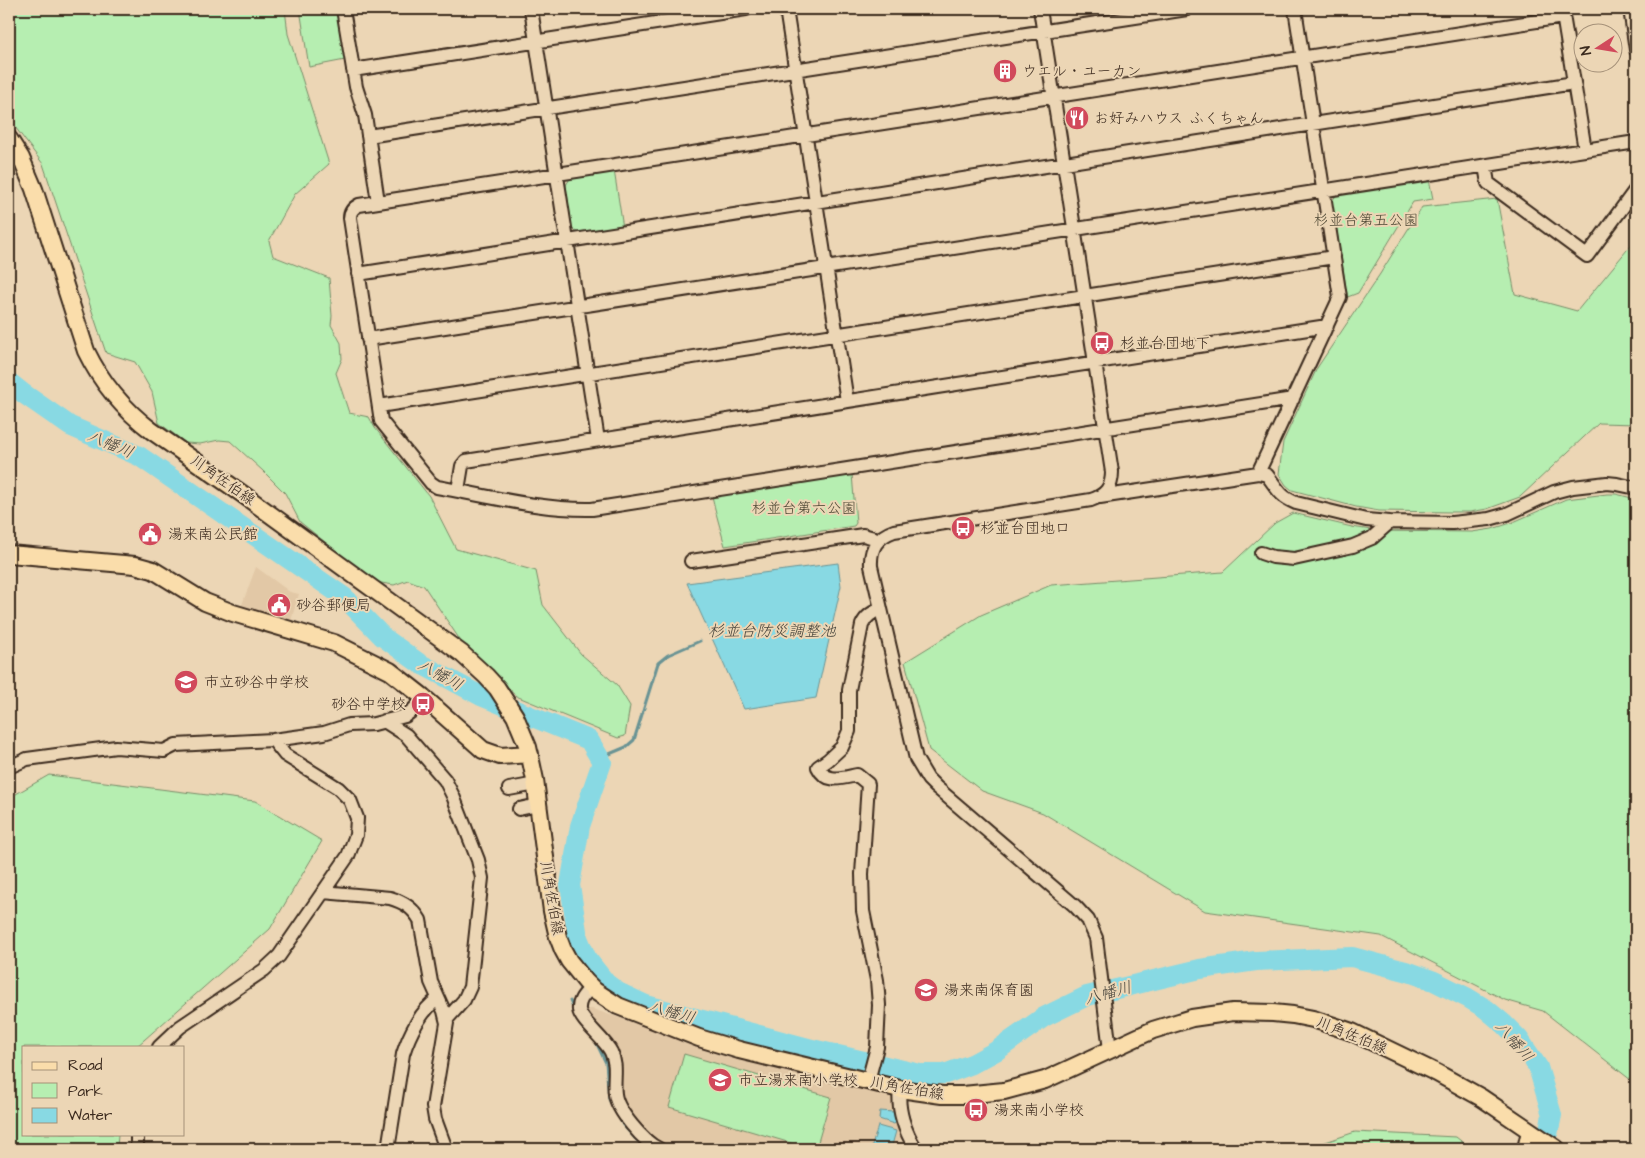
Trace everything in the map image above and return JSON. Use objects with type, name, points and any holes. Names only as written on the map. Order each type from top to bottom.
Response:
[{"type":"main road","name":"川角佐伯線","points":[[9,138],[21,158],[34,189],[86,351],[98,374],[114,396],[138,421],[234,488],[461,654],[489,679],[507,702],[522,731],[530,754],[536,784],[552,911],[558,937],[569,961],[577,972],[606,999],[618,1006],[714,1043],[869,1078],[900,1089],[942,1095],[977,1095],[1004,1091],[1045,1080],[1109,1042],[1192,1018],[1232,1012],[1293,1015],[1333,1025],[1370,1040],[1459,1085],[1482,1098],[1557,1149]]},
{"type":"main road","points":[[9,554],[135,565],[153,570],[205,602],[233,613],[334,643],[390,671],[483,750],[500,756],[530,754]]},
{"type":"main road","points":[[1526,1149],[1531,1132]]},
{"type":"street","points":[[343,9],[356,92],[364,110],[378,202]]},
{"type":"street","points":[[531,9],[598,440]]},
{"type":"street","points":[[353,70],[746,9]]},
{"type":"street","points":[[786,9],[847,401]]},
{"type":"street","points":[[1040,9],[1112,472],[1112,482],[1108,490],[1100,497]]},
{"type":"street","points":[[368,136],[1187,9]]},
{"type":"street","points":[[1258,473],[1340,297],[1295,9]]},
{"type":"street","points":[[1630,9],[1636,50]]},
{"type":"street","points":[[1293,399],[592,509],[559,508],[437,486],[431,483],[381,421],[350,212],[359,205],[1303,58],[1563,13],[1584,150]]},
{"type":"street","points":[[358,274],[1574,84]]},
{"type":"street","points":[[368,339],[1636,142]]},
{"type":"street","points":[[1485,166],[1488,183],[1587,256],[1636,189]]},
{"type":"street","points":[[379,406],[1334,257]]},
{"type":"street","points":[[458,490],[462,466],[466,461],[1327,326]]},
{"type":"street","points":[[1109,1042],[1096,938],[1088,920],[936,787],[921,769],[912,748],[870,566],[872,547],[878,540],[885,534],[894,531],[1258,473],[1267,475],[1278,492],[1286,499],[1296,503],[1366,520],[1390,522],[1471,522],[1508,514],[1563,489],[1607,483],[1636,488]]},
{"type":"street","points":[[1261,553],[1284,559],[1294,559],[1353,546],[1372,538],[1390,522]]},
{"type":"street","points":[[691,561],[863,535],[878,540]]},
{"type":"street","points":[[869,1078],[877,1046],[879,1005],[877,980],[863,912],[862,874],[868,784],[857,775],[831,779],[821,774],[818,767],[842,747],[849,731],[849,690],[862,625],[865,618],[872,612],[880,609]]},
{"type":"street","points":[[9,767],[27,759],[116,747],[164,751],[176,745],[273,740],[324,733],[349,725],[399,718],[409,714],[424,698]]},
{"type":"street","points":[[384,721],[406,735],[445,780],[481,869],[482,888],[470,987],[464,1000],[447,1019]]},
{"type":"street","points":[[160,1046],[180,1027],[264,970],[278,956],[348,856],[356,835],[357,818],[350,800],[338,788],[285,755],[273,740]]},
{"type":"street","points":[[509,789],[536,784]]},
{"type":"street","points":[[519,809],[538,805]]},
{"type":"street","points":[[324,892],[400,900],[408,905],[420,920],[431,982],[447,1019],[447,1029],[433,1107],[434,1119],[446,1149]]},
{"type":"street","points":[[591,987],[580,1002],[580,1013],[614,1057],[616,1072],[615,1093],[618,1104],[636,1130],[652,1146],[659,1149]]},
{"type":"street","points":[[388,1149],[401,1062],[406,1047],[427,1008],[438,999]]},
{"type":"street","points":[[900,1089],[899,1105],[916,1149]]},
{"type":"street","points":[[137,1136],[137,1149]]},
{"type":"shaded area","points":[[256,567],[290,592],[299,594],[290,624],[240,610]]},
{"type":"shaded area","name":"市立湯来南小学校","points":[[588,1009],[626,1020],[727,1057],[894,1097],[903,1132],[897,1149],[667,1149],[654,1143],[621,1103],[619,1072],[587,1015]]},
{"type":"green space","points":[[9,9],[285,9],[288,34],[329,164],[295,194],[269,241],[273,256],[329,278],[331,325],[341,343],[342,359],[336,373],[349,413],[369,417],[375,428],[429,496],[456,549],[536,571],[543,605],[581,654],[617,685],[630,706],[625,736],[618,738],[516,696],[492,669],[462,643],[424,586],[408,580],[394,585],[375,582],[300,522],[285,493],[230,441],[219,440],[200,444],[186,443],[159,423],[152,392],[135,362],[106,353],[43,164],[9,119]]},
{"type":"green space","points":[[300,9],[336,9],[345,60],[309,67]]},
{"type":"green space","points":[[614,170],[623,228],[580,234],[572,229],[566,185],[571,177]]},
{"type":"green space","name":"杉並台第五公園","points":[[1429,179],[1433,199],[1413,202],[1358,293],[1345,298],[1347,294],[1332,201],[1338,193]]},
{"type":"green space","points":[[1497,199],[1515,294],[1577,311],[1636,239],[1636,424],[1599,423],[1520,497],[1487,509],[1470,512],[1379,511],[1356,507],[1292,490],[1286,485],[1279,474],[1283,442],[1317,368],[1422,207]]},
{"type":"green space","name":"杉並台第六公園","points":[[852,474],[856,523],[854,526],[725,546],[712,496]]},
{"type":"green space","points":[[1616,494],[1636,499],[1636,1084],[1543,1011],[1505,1000],[1381,936],[1205,911],[1043,813],[982,791],[929,750],[905,662],[981,615],[1051,585],[1223,572],[1275,523],[1293,513],[1377,531],[1472,532],[1492,529],[1511,523],[1566,499]]},
{"type":"green space","points":[[49,775],[255,801],[322,841],[270,929],[137,1046],[22,1046],[22,1136],[118,1136],[117,1149],[9,1149],[9,798]]},
{"type":"green space","points":[[684,1054],[831,1097],[816,1149],[669,1107]]},
{"type":"green space","points":[[1355,1132],[1456,1137],[1471,1149],[1305,1149]]},
{"type":"water","name":"杉並台防災調整池","points":[[838,563],[841,586],[816,698],[744,709],[687,583]]},
{"type":"water","points":[[880,1111],[894,1112],[898,1121],[894,1124],[879,1119]]},
{"type":"water","points":[[878,1126],[896,1131],[891,1149],[871,1149]]},
{"type":"waterway","name":"八幡川","points":[[9,382],[70,426],[139,456],[344,597],[383,637],[419,663],[481,696],[589,740],[602,762],[580,826],[570,885],[578,938],[587,959],[606,983],[618,992],[646,1005],[808,1048],[920,1074],[945,1074],[972,1064],[996,1051],[1044,1017],[1087,996],[1200,969],[1256,961],[1352,957],[1409,972],[1434,981],[1486,1009],[1504,1024],[1519,1039],[1538,1067],[1552,1115],[1545,1149]]},
{"type":"waterway","points":[[600,758],[626,747],[634,740],[658,663],[668,655],[700,641]]},
{"type":"waterway","points":[[570,1001],[574,1010]]},
{"type":"waterway","points":[[596,1042],[606,1063],[609,1099],[612,1105]]},
{"type":"waterway","points":[[620,1119],[623,1125],[645,1149]]},
{"type":"place","name":"ウエル・ユーカン","points":[[1005,71]]},
{"type":"place","name":"お好みハウス ふくちゃん","points":[[1077,118]]},
{"type":"place","name":"杉並台団地下","points":[[1102,343]]},
{"type":"place","name":"杉並台団地口","points":[[963,528]]},
{"type":"place","name":"湯来南公民館","points":[[150,534]]},
{"type":"place","name":"砂谷郵便局","points":[[279,605]]},
{"type":"place","name":"市立砂谷中学校","points":[[186,682]]},
{"type":"place","name":"砂谷中学校","points":[[423,704]]},
{"type":"place","name":"湯来南保育園","points":[[926,990]]},
{"type":"place","name":"市立湯来南小学校","points":[[720,1080]]},
{"type":"place","name":"湯来南小学校","points":[[976,1110]]}]
